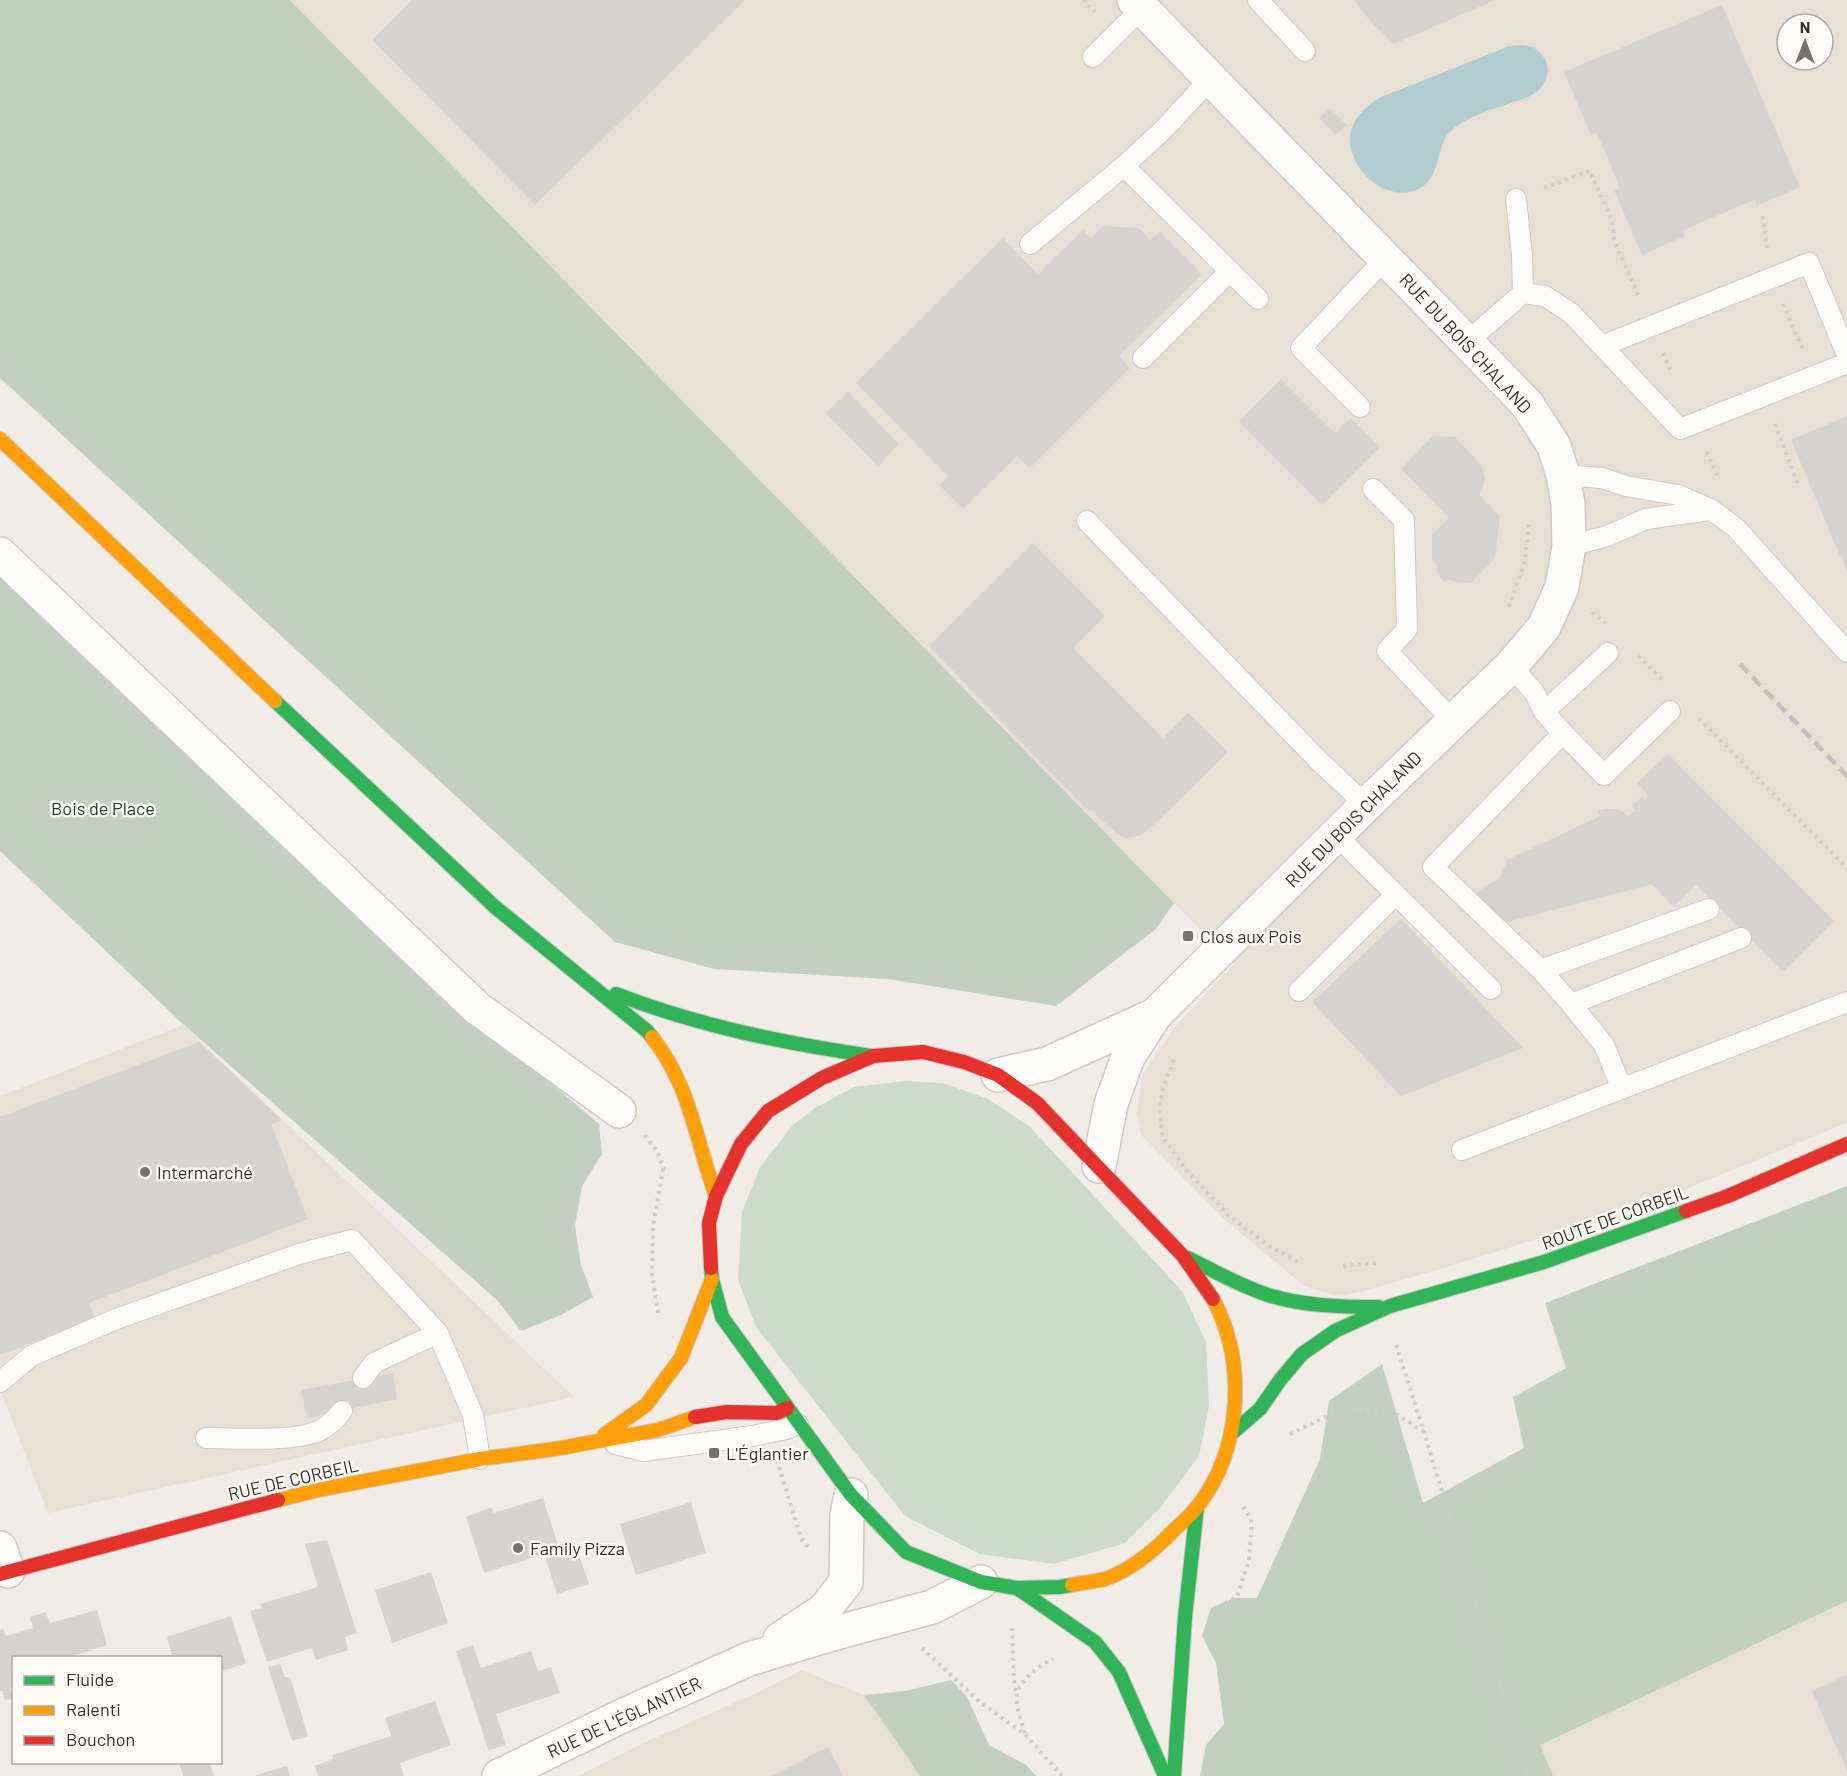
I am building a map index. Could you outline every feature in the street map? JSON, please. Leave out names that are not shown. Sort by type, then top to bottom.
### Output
[{"type":"main road","points":[[0,440],[335,759],[495,907],[647,1031],[665,1054],[679,1079],[691,1109],[706,1168],[716,1196]]},
{"type":"main road","points":[[586,982],[654,1010],[722,1029],[791,1044],[873,1056],[923,1053],[964,1062],[998,1075],[1037,1103],[1099,1166],[1183,1256],[1207,1289],[1221,1315],[1232,1352],[1235,1385],[1231,1434],[1219,1469],[1197,1508],[1159,1546],[1138,1563],[1107,1578],[1059,1587],[1017,1588],[981,1582],[906,1552],[851,1495],[722,1317],[712,1279],[709,1223],[716,1196],[741,1144],[768,1111],[822,1078],[873,1056]]},
{"type":"main road","name":"ROUTE DE CORBEIL","points":[[1231,1434],[1260,1409],[1302,1354],[1335,1331],[1390,1306],[1544,1262],[1728,1196],[1847,1144]]},
{"type":"main road","name":"ROUTE DE CORBEIL","points":[[1183,1256],[1242,1285],[1269,1295],[1316,1304],[1352,1307],[1390,1306]]},
{"type":"main road","name":"RUE DE CORBEIL","points":[[598,1440],[646,1405],[681,1358],[712,1279]]},
{"type":"main road","name":"RUE DE CORBEIL","points":[[3,1564],[318,1490],[480,1459],[555,1449],[658,1430],[691,1417],[727,1413],[777,1413],[793,1416]]},
{"type":"main road","points":[[1174,1776],[1185,1617],[1197,1508]]},
{"type":"main road","points":[[1017,1588],[1095,1642],[1119,1672],[1165,1776]]},
{"type":"street","name":"RUE DU BOIS CHALAND","points":[[1099,1166],[1111,1104],[1128,1057],[1155,1015],[1366,805],[1511,666],[1544,627],[1562,587],[1569,546],[1568,504],[1563,475],[1554,446],[1527,404],[1138,4]]},
{"type":"street","points":[[0,554],[477,1008],[619,1110]]},
{"type":"street","name":"RUE DU BOIS CHALAND","points":[[998,1075],[1047,1064],[1155,1015]]},
{"type":"street","name":"RUE DE L'ÉGLANTIER","points":[[749,1659],[824,1610],[846,1582],[847,1515],[851,1495]]},
{"type":"street","name":"RUE DE L'ÉGLANTIER","points":[[499,1776],[622,1716],[749,1659],[932,1607],[981,1582]]},
{"type":"lane","points":[[1258,0],[1305,51]]},
{"type":"lane","points":[[1093,57],[1116,34],[1138,4]]},
{"type":"lane","points":[[1030,244],[1124,166],[1164,129],[1211,78]]},
{"type":"lane","points":[[1124,166],[1258,299]]},
{"type":"lane","points":[[1516,199],[1522,255],[1523,293]]},
{"type":"lane","points":[[1360,407],[1301,348],[1386,258]]},
{"type":"lane","points":[[1602,346],[1809,263],[1847,355]]},
{"type":"lane","points":[[1143,357],[1230,271]]},
{"type":"lane","points":[[1467,342],[1523,293],[1545,296],[1571,313],[1680,429],[1847,363]]},
{"type":"lane","points":[[1563,475],[1602,478],[1626,486],[1678,495],[1712,510],[1736,528],[1847,652]]},
{"type":"lane","points":[[1373,489],[1404,520],[1407,629],[1387,651],[1453,721]]},
{"type":"lane","points":[[1569,546],[1606,536],[1646,519],[1712,510]]},
{"type":"lane","points":[[1087,521],[1319,761],[1366,805]]},
{"type":"lane","points":[[1544,712],[1608,653]]},
{"type":"lane","points":[[1511,666],[1534,692],[1544,712],[1604,775],[1670,711]]},
{"type":"lane","points":[[1563,733],[1432,867],[1541,970],[1571,1004],[1604,1045],[1622,1089]]},
{"type":"lane","points":[[1336,835],[1491,989]]},
{"type":"lane","points":[[1299,991],[1395,895]]},
{"type":"lane","points":[[1541,970],[1709,909]]},
{"type":"lane","points":[[1571,1004],[1741,938]]},
{"type":"lane","points":[[1462,1150],[1847,1002]]},
{"type":"lane","points":[[0,1382],[31,1356],[116,1319],[266,1266],[352,1240],[438,1333],[473,1415],[480,1459]]},
{"type":"lane","points":[[363,1378],[374,1363],[438,1333]]},
{"type":"lane","points":[[206,1438],[277,1438],[314,1433],[336,1420],[342,1410]]},
{"type":"lane","points":[[598,1440],[644,1451],[788,1429],[793,1416]]},
{"type":"path","points":[[1083,0],[1116,34]]},
{"type":"path","points":[[1763,216],[1772,278],[1816,375]]},
{"type":"path","points":[[1774,422],[1798,485]]},
{"type":"path","points":[[1503,614],[1509,606],[1525,561],[1529,523]]},
{"type":"path","points":[[1562,587],[1606,623]]},
{"type":"path","points":[[1631,649],[1664,682]]},
{"type":"path","points":[[1697,716],[1847,868]]},
{"type":"path","points":[[1178,1052],[1168,1070],[1163,1086],[1162,1136],[1187,1171],[1228,1215],[1269,1246],[1306,1266]]},
{"type":"path","points":[[658,1316],[652,1275],[653,1226],[663,1168]]},
{"type":"path","points":[[1339,1267],[1377,1263]]},
{"type":"path","points":[[1396,1345],[1527,1776]]},
{"type":"path","points":[[1287,1435],[1342,1409],[1390,1410],[1424,1432]]},
{"type":"path","points":[[1220,1606],[1237,1597],[1249,1560],[1251,1519],[1237,1498],[1233,1507]]},
{"type":"path","points":[[1059,1616],[1012,1622],[1014,1680],[1025,1734],[1062,1776]]},
{"type":"path","points":[[1017,1696],[1023,1682],[1042,1664],[1063,1654]]},
{"type":"shaded area","points":[[290,0],[1847,0],[1847,1123],[1652,1203],[1460,1263],[1361,1292],[1338,1296],[1304,1286],[1224,1219],[1141,1135],[1137,1113],[1143,1074],[1175,1027],[1234,964]]},
{"type":"shaded area","points":[[183,1025],[574,1397],[48,1513],[0,1389],[0,1096]]},
{"type":"shaded area","points":[[1847,1601],[1847,1776],[1553,1776],[1539,1745]]},
{"type":"shaded area","points":[[802,1670],[864,1695],[920,1776],[579,1776],[639,1745],[759,1692]]},
{"type":"green space","points":[[0,0],[290,0],[1174,903],[1156,929],[1056,1006],[888,979],[714,969],[615,942],[0,378]]},
{"type":"green space","name":"Bois de Place","points":[[0,568],[441,990],[599,1124],[602,1154],[582,1186],[575,1226],[581,1265],[593,1297],[559,1316],[521,1331],[497,1300],[184,1025],[0,851]]},
{"type":"green space","points":[[905,1081],[943,1083],[988,1099],[1030,1127],[1182,1291],[1206,1342],[1209,1406],[1199,1456],[1160,1508],[1125,1543],[1054,1564],[980,1554],[905,1516],[756,1327],[738,1280],[742,1212],[760,1167],[792,1126],[815,1108],[854,1087]]},
{"type":"green space","points":[[1847,1186],[1847,1601],[1540,1745],[1553,1776],[1200,1776],[1206,1745],[1224,1724],[1216,1663],[1202,1636],[1211,1608],[1234,1598],[1257,1598],[1320,1459],[1329,1401],[1382,1364],[1423,1503],[1524,1448],[1513,1397],[1566,1368],[1545,1303]]},
{"type":"green space","points":[[951,1680],[967,1697],[989,1745],[1026,1765],[1036,1776],[920,1776],[864,1695],[905,1691]]},
{"type":"water","points":[[1523,45],[1536,49],[1545,60],[1548,70],[1542,86],[1530,96],[1480,114],[1454,128],[1444,141],[1433,175],[1428,182],[1410,192],[1398,192],[1385,189],[1364,174],[1356,163],[1351,150],[1350,138],[1356,120],[1371,103],[1388,94],[1509,46]]},
{"type":"building","points":[[412,0],[745,0],[535,205],[372,40]]},
{"type":"building","points":[[1354,0],[1495,0],[1394,44],[1371,22]]},
{"type":"building","points":[[1722,5],[1800,187],[1757,206],[1754,200],[1683,230],[1685,236],[1642,255],[1614,190],[1620,188],[1597,133],[1591,135],[1564,72]]},
{"type":"building","points":[[1330,108],[1347,125],[1336,135],[1319,118]]},
{"type":"building","points":[[1104,226],[1139,228],[1150,240],[1160,232],[1202,274],[1119,356],[1130,368],[1030,468],[1017,456],[963,509],[939,485],[948,476],[856,383],[1003,238],[1038,274],[1083,230],[1091,238]]},
{"type":"building","points":[[1281,379],[1335,433],[1351,418],[1380,447],[1322,505],[1239,421]]},
{"type":"building","points":[[848,392],[899,444],[878,466],[826,413]]},
{"type":"building","points":[[1847,416],[1847,572],[1791,440]]},
{"type":"building","points":[[1433,436],[1455,437],[1481,465],[1485,477],[1479,495],[1500,516],[1495,558],[1471,583],[1444,581],[1440,577],[1437,572],[1438,566],[1432,560],[1432,534],[1449,518],[1401,469]]},
{"type":"building","points":[[1033,543],[1105,616],[1073,648],[1163,738],[1188,713],[1228,752],[1140,836],[1126,838],[1117,834],[1091,810],[1087,810],[929,646]]},
{"type":"building","points":[[1668,754],[1834,921],[1783,972],[1696,885],[1674,907],[1652,884],[1496,925],[1476,892],[1500,878],[1507,860],[1600,816],[1597,811],[1614,809],[1623,811],[1628,816],[1635,811],[1632,806],[1642,797],[1645,801],[1649,797],[1637,783]]},
{"type":"building","points":[[1401,919],[1523,1048],[1401,1096],[1312,1002]]},
{"type":"building","name":"Intermarché","points":[[199,1042],[282,1120],[271,1124],[308,1219],[89,1303],[95,1319],[0,1355],[0,1117]]},
{"type":"building","points":[[393,1373],[397,1399],[307,1418],[301,1390]]},
{"type":"building","name":"Family Pizza","points":[[543,1498],[560,1551],[576,1546],[589,1584],[557,1594],[544,1554],[484,1573],[466,1517],[492,1507],[493,1513]]},
{"type":"building","points":[[691,1502],[706,1553],[636,1575],[620,1524]]},
{"type":"building","points":[[327,1540],[357,1633],[345,1637],[348,1650],[316,1660],[312,1648],[267,1662],[250,1611],[262,1608],[260,1604],[318,1587],[305,1544]]},
{"type":"building","points":[[431,1572],[448,1623],[392,1643],[375,1590]]},
{"type":"building","points":[[97,1610],[107,1645],[73,1656],[12,1656],[12,1688],[10,1688],[12,1699],[5,1700],[0,1691],[0,1630],[3,1629],[6,1636],[33,1628],[30,1617],[45,1612],[50,1623]]},
{"type":"building","points":[[231,1616],[246,1663],[222,1671],[222,1656],[172,1656],[167,1637]]},
{"type":"building","points":[[473,1645],[481,1668],[531,1651],[538,1671],[551,1667],[560,1693],[496,1714],[506,1745],[487,1751],[456,1651]]},
{"type":"building","points":[[280,1664],[285,1677],[290,1677],[308,1736],[292,1741],[268,1667]]},
{"type":"building","points":[[1847,1675],[1847,1771],[1812,1691]]},
{"type":"building","points":[[435,1701],[451,1745],[400,1763],[404,1776],[318,1776],[315,1766],[333,1759],[333,1755],[391,1736],[385,1718]]},
{"type":"building","points":[[828,1747],[843,1776],[772,1776]]},
{"type":"building","points":[[180,1764],[210,1764],[214,1776],[183,1776]]},
{"type":"building","points":[[287,1766],[290,1776],[256,1776],[256,1775]]},
{"type":"railway","points":[[1740,664],[1847,776]]},
{"type":"traffic: fast","points":[[275,701],[495,907],[652,1037]]},
{"type":"traffic: fast","points":[[616,994],[678,1015],[742,1032],[871,1056]]},
{"type":"traffic: fast","points":[[1231,1434],[1260,1409],[1302,1354],[1335,1331],[1390,1306],[1544,1262],[1686,1211]]},
{"type":"traffic: fast","points":[[1188,1258],[1247,1287],[1282,1299],[1323,1305],[1379,1307]]},
{"type":"traffic: fast","points":[[711,1268],[722,1317],[851,1495],[906,1552],[981,1582],[1017,1588],[1072,1585]]},
{"type":"traffic: fast","points":[[1174,1776],[1185,1617],[1197,1507]]},
{"type":"traffic: fast","points":[[1017,1588],[1095,1642],[1119,1672],[1165,1776]]},
{"type":"traffic: slow","points":[[0,439],[275,701]]},
{"type":"traffic: slow","points":[[652,1037],[676,1075],[684,1094],[716,1196]]},
{"type":"traffic: slow","points":[[604,1435],[646,1405],[681,1358],[712,1279]]},
{"type":"traffic: slow","points":[[1072,1585],[1108,1578],[1144,1558],[1192,1513],[1212,1484],[1231,1433],[1235,1406],[1235,1378],[1231,1350],[1224,1324],[1213,1299]]},
{"type":"traffic: slow","points":[[278,1500],[318,1490],[480,1459],[555,1449],[658,1430],[695,1417]]},
{"type":"traffic: jam","points":[[923,1052],[964,1062],[998,1075],[1037,1103],[1183,1256],[1213,1299]]},
{"type":"traffic: jam","points":[[711,1268],[709,1223],[716,1196],[741,1144],[768,1111],[822,1078],[873,1056],[923,1052]]},
{"type":"traffic: jam","points":[[1686,1211],[1728,1196],[1847,1144]]},
{"type":"traffic: jam","points":[[695,1417],[727,1412],[777,1413],[787,1408]]},
{"type":"traffic: jam","points":[[0,1574],[278,1500]]},
{"type":"place","name":"Clos aux Pois","points":[[1188,936]]},
{"type":"place","name":"Intermarché","points":[[145,1172]]},
{"type":"place","name":"L'Églantier","points":[[714,1453]]},
{"type":"place","name":"Family Pizza","points":[[518,1548]]}]
